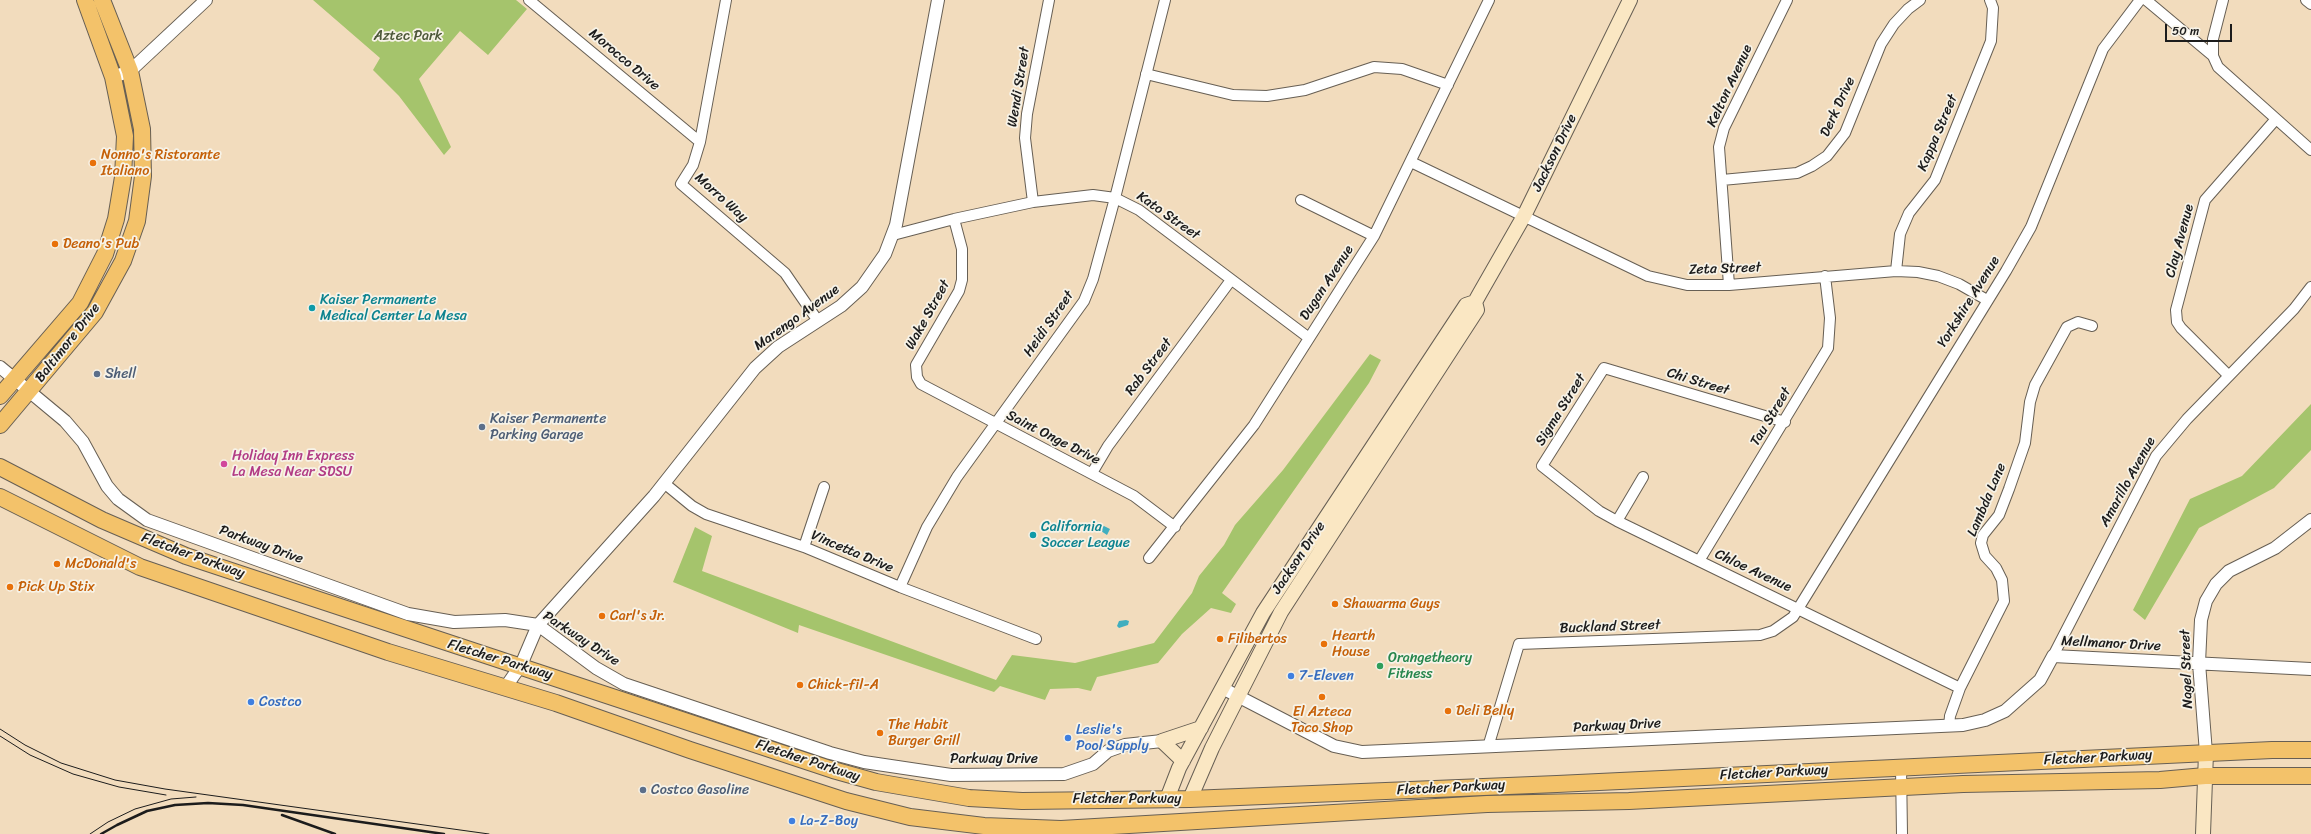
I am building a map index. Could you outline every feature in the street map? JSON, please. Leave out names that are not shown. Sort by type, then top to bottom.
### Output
[{"type":"main road","name":"Baltimore Drive","points":[[0,396],[80,303],[105,254],[116,219],[124,163],[125,136],[113,77],[84,0]]},
{"type":"main road","name":"Baltimore Drive","points":[[0,425],[30,392],[95,312],[123,261],[137,221],[142,176],[142,129],[130,72],[102,0]]},
{"type":"main road","name":"Jackson Drive","points":[[1156,828],[1183,761],[1224,689],[1263,614],[1466,305],[1475,302],[1524,216],[1630,0]]},
{"type":"main road","name":"Jackson Drive","points":[[1179,828],[1212,748],[1281,612],[1477,310],[1475,302]]},
{"type":"main road","name":"Fletcher Parkway","points":[[0,467],[102,520],[186,556],[456,646],[521,665],[722,734],[876,782],[969,798],[1022,801],[1190,799],[1557,784],[2272,750],[2311,750]]},
{"type":"main road","name":"Fletcher Parkway","points":[[0,496],[140,567],[388,652],[512,690],[846,801],[910,817],[984,826],[1061,829],[1179,828],[1487,804],[1629,801],[1963,784],[2160,780],[2206,776],[2311,776]]},
{"type":"main road","points":[[1183,761],[1162,741],[1201,728]]},
{"type":"main road","points":[[2203,834],[2206,753]]},
{"type":"street","points":[[113,77],[130,72],[206,0]]},
{"type":"street","name":"Morocco Drive","points":[[529,0],[700,142]]},
{"type":"street","name":"Morro Way","points":[[726,0],[700,142],[693,165],[682,184],[785,273],[818,321]]},
{"type":"street","name":"Marengo Avenue","points":[[512,690],[538,625],[600,558],[664,482],[755,368],[778,347],[841,306],[862,288],[885,254],[896,225],[938,0]]},
{"type":"street","name":"Wendi Street","points":[[1033,202],[1025,138],[1027,114],[1049,0]]},
{"type":"street","name":"Heidi Street","points":[[900,587],[927,527],[994,423],[1084,301],[1093,279],[1115,198],[1165,0]]},
{"type":"street","name":"Dugan Avenue","points":[[1149,558],[1254,425],[1374,236],[1489,0]]},
{"type":"street","name":"Kelton Avenue","points":[[1729,285],[1720,147],[1724,128],[1787,0]]},
{"type":"street","name":"Derk Drive","points":[[1722,180],[1796,173],[1812,166],[1827,156],[1845,133],[1882,44],[1894,24],[1908,9],[1920,0]]},
{"type":"street","name":"Kappa Street","points":[[1896,271],[1900,234],[1908,213],[1935,180],[1991,41],[1993,8],[1990,0]]},
{"type":"street","name":"Yorkshire Avenue","points":[[1799,608],[2031,227],[2103,49],[2140,0]]},
{"type":"street","points":[[2146,0],[2214,56]]},
{"type":"street","points":[[2223,0],[2213,39],[2214,56],[2218,67],[2311,150]]},
{"type":"street","points":[[2306,0],[2311,4]]},
{"type":"street","points":[[1146,74],[1233,95],[1260,96],[1305,90],[1374,67],[1402,69],[1448,85]]},
{"type":"street","name":"Clay Avenue","points":[[2229,376],[2181,328],[2177,322],[2176,310],[2205,200],[2276,119]]},
{"type":"street","name":"Zeta Street","points":[[1411,162],[1648,276],[1687,285],[1729,285],[1896,271],[1918,272],[1938,276],[1959,284],[1986,300]]},
{"type":"street","name":"Kato Street","points":[[892,235],[954,219],[1033,202],[1093,195],[1115,198],[1139,210],[1309,338]]},
{"type":"street","points":[[1301,200],[1374,236]]},
{"type":"street","name":"Wake Street","points":[[917,377],[916,365],[959,291],[962,280],[962,249],[954,219]]},
{"type":"street","name":"Tau Street","points":[[1699,561],[1785,422],[1828,348],[1830,318],[1825,276]]},
{"type":"street","name":"Rab Street","points":[[1092,473],[1108,446],[1231,280]]},
{"type":"street","name":"Amarillo Avenue","points":[[2021,699],[2040,680],[2156,456],[2187,419],[2294,309],[2311,286]]},
{"type":"street","name":"Lambda Lane","points":[[1949,726],[1950,716],[1960,688],[2004,601],[2002,580],[1996,568],[1985,556],[1982,543],[1986,532],[1999,515],[2025,443],[2030,402],[2035,385],[2067,327],[2078,322],[2092,326]]},
{"type":"street","name":"Parkway Drive","points":[[0,367],[65,421],[83,442],[106,486],[118,499],[148,520],[408,614],[454,622],[505,620],[538,625],[596,668],[624,684],[830,753],[864,762],[951,775],[1064,774],[1093,764],[1108,751],[1125,745],[1162,741]]},
{"type":"street","name":"Chi Street","points":[[1604,368],[1785,422]]},
{"type":"street","name":"Sigma Street","points":[[1542,466],[1604,368]]},
{"type":"street","name":"Saint Onge Drive","points":[[917,377],[921,384],[1134,496],[1175,527]]},
{"type":"street","name":"Chloe Avenue","points":[[1542,466],[1599,511],[1617,521],[1799,608],[1960,688]]},
{"type":"street","points":[[1617,521],[1642,477]]},
{"type":"street","name":"Vincetta Drive","points":[[664,482],[692,506],[706,514],[804,547],[900,587],[1036,639]]},
{"type":"street","points":[[804,547],[824,487]]},
{"type":"street","name":"Nagel Street","points":[[2206,753],[2199,663],[2203,610],[2216,584],[2237,566],[2275,548],[2311,520]]},
{"type":"street","name":"Buckland Street","points":[[1488,747],[1519,644],[1760,635],[1773,631],[1793,617],[1799,608]]},
{"type":"street","name":"Mellmanor Drive","points":[[2053,656],[2311,669]]},
{"type":"street","name":"Parkway Drive","points":[[1224,689],[1334,746],[1350,751],[1488,747],[1949,726],[1985,720],[2005,711],[2021,699]]},
{"type":"street","points":[[1901,767],[1902,834]]},
{"type":"green space","name":"Aztec Park","points":[[313,0],[516,0],[527,9],[488,55],[460,31],[419,79],[451,147],[444,155],[399,96],[373,70],[380,58]]},
{"type":"green space","points":[[1370,354],[1381,360],[1369,383],[1222,593],[1236,604],[1231,613],[1211,608],[1182,634],[1158,663],[1097,677],[1091,691],[1078,688],[1050,689],[1045,700],[1000,686],[994,692],[799,625],[798,633],[673,582],[695,527],[712,536],[702,571],[996,680],[1012,655],[1075,663],[1154,643],[1192,593],[1199,576],[1224,545],[1235,525],[1283,470]]},
{"type":"green space","points":[[2311,404],[2311,450],[2274,488],[2199,528],[2145,620],[2133,610],[2190,499],[2242,476]]},
{"type":"water","points":[[1100,524],[1110,529],[1107,535],[1098,529]]},
{"type":"water","points":[[1119,621],[1129,621],[1128,625],[1119,628],[1117,626]]},
{"type":"tram line","points":[[0,729],[25,745],[61,763],[115,780],[165,789],[489,834]]},
{"type":"tram line","points":[[0,736],[30,755],[73,774],[119,787],[166,795]]},
{"type":"tram line","points":[[90,834],[108,822],[135,809],[171,799],[196,797]]},
{"type":"railway","points":[[101,834],[147,811],[175,805],[208,803],[243,805],[444,834]]},
{"type":"railway","points":[[282,815],[335,834]]},
{"type":"place","name":"Nonno's Ristorante Italiano","points":[[93,163]]},
{"type":"place","name":"Deano's Pub","points":[[55,244]]},
{"type":"place","name":"Kaiser Permanente Medical Center La Mesa","points":[[312,308]]},
{"type":"place","name":"Shell","points":[[97,374]]},
{"type":"place","name":"Kaiser Permanente Parking Garage","points":[[482,427]]},
{"type":"place","name":"Holiday Inn Express La Mesa Near SDSU","points":[[224,464]]},
{"type":"place","name":"California Soccer League","points":[[1033,535]]},
{"type":"place","name":"McDonald's","points":[[57,564]]},
{"type":"place","name":"Pick Up Stix","points":[[10,587]]},
{"type":"place","name":"Shawarma Guys","points":[[1335,604]]},
{"type":"place","name":"Carl's Jr.","points":[[602,616]]},
{"type":"place","name":"Filibertos","points":[[1220,639]]},
{"type":"place","name":"Hearth House","points":[[1324,644]]},
{"type":"place","name":"Orangetheory Fitness","points":[[1380,666]]},
{"type":"place","name":"7-Eleven","points":[[1291,676]]},
{"type":"place","name":"Chick-fil-A","points":[[800,685]]},
{"type":"place","name":"El Azteca Taco Shop","points":[[1322,697]]},
{"type":"place","name":"Costco","points":[[251,702]]},
{"type":"place","name":"Deli Belly","points":[[1448,711]]},
{"type":"place","name":"The Habit Burger Grill","points":[[880,733]]},
{"type":"place","name":"Leslie's Pool Supply","points":[[1068,738]]},
{"type":"place","name":"Costco Gasoline","points":[[643,790]]},
{"type":"place","name":"La-Z-Boy","points":[[792,821]]}]
